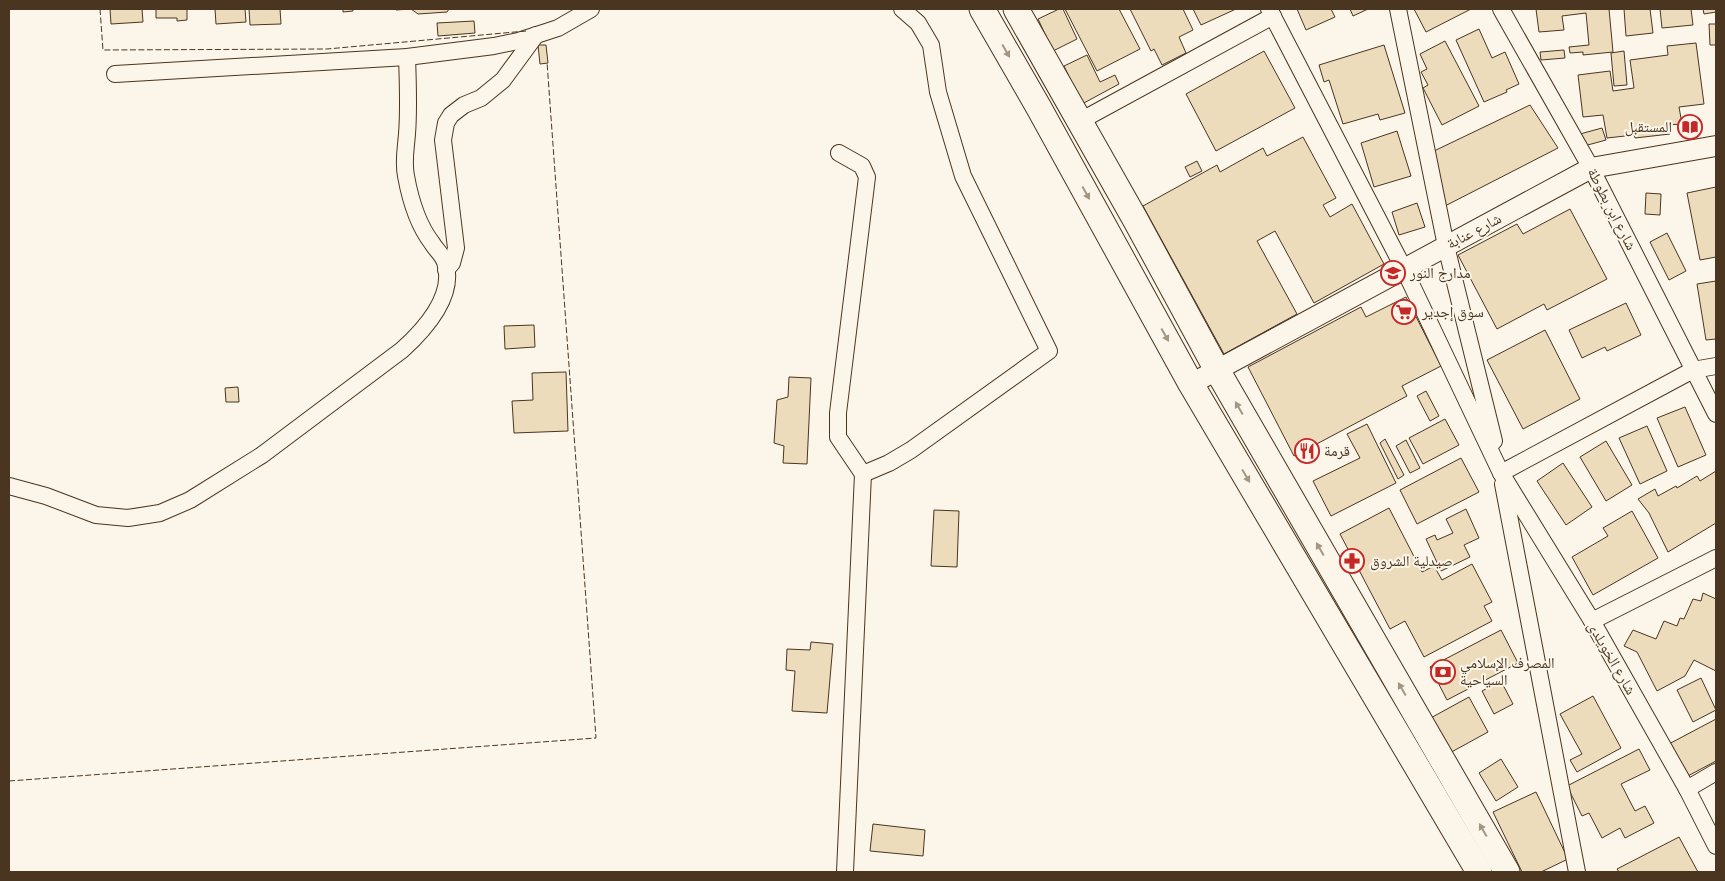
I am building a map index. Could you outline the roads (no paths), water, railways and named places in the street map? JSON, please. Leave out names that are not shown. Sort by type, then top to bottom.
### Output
[{"type":"main road","points":[[982,9],[1191,384],[1479,872]]},
{"type":"main road","points":[[1016,9],[1217,370],[1507,872]]},
{"type":"street","points":[[115,74],[407,58],[518,41],[566,25],[591,9]]},
{"type":"street","points":[[863,474],[889,463],[911,450],[1050,351],[964,176],[938,92],[931,45],[918,23],[902,9]]},
{"type":"street","points":[[1398,9],[1446,246],[1501,473],[1577,872]]},
{"type":"street","name":"شارع ابن بطوطة","points":[[1501,9],[1592,168],[1716,414]]},
{"type":"street","points":[[1080,121],[1271,12],[1404,269],[1501,473]]},
{"type":"street","points":[[446,270],[452,263],[456,248],[443,140],[446,123],[457,109],[481,98],[503,80],[536,35]]},
{"type":"street","points":[[9,486],[46,496],[89,513],[112,517],[144,517],[175,508],[262,455],[402,350],[422,330],[438,306],[446,286],[446,270],[441,255],[432,244],[421,224],[414,207],[406,175],[404,160],[408,108],[407,58]]},
{"type":"street","name":"شارع عنابة","points":[[1191,384],[1592,168],[1716,146]]},
{"type":"street","points":[[839,153],[862,166],[867,177],[838,414],[838,436],[863,474],[845,872]]},
{"type":"street","points":[[1501,473],[1693,370],[1716,366]]},
{"type":"street","name":"شارع الخويلدى","points":[[1501,473],[1592,621],[1687,789],[1716,846]]},
{"type":"street","points":[[1592,621],[1716,558]]},
{"type":"street","points":[[1687,789],[1716,772]]},
{"type":"place","name":"المستقبل","points":[[1690,127]]},
{"type":"place","name":"مدارج النور","points":[[1393,273]]},
{"type":"place","name":"سوق إجدير","points":[[1404,312]]},
{"type":"place","name":"قرمة","points":[[1307,451]]},
{"type":"place","name":"صيدلية الشروق","points":[[1352,561]]},
{"type":"place","name":"المصرف الإسلامي السياحية","points":[[1443,672]]}]
